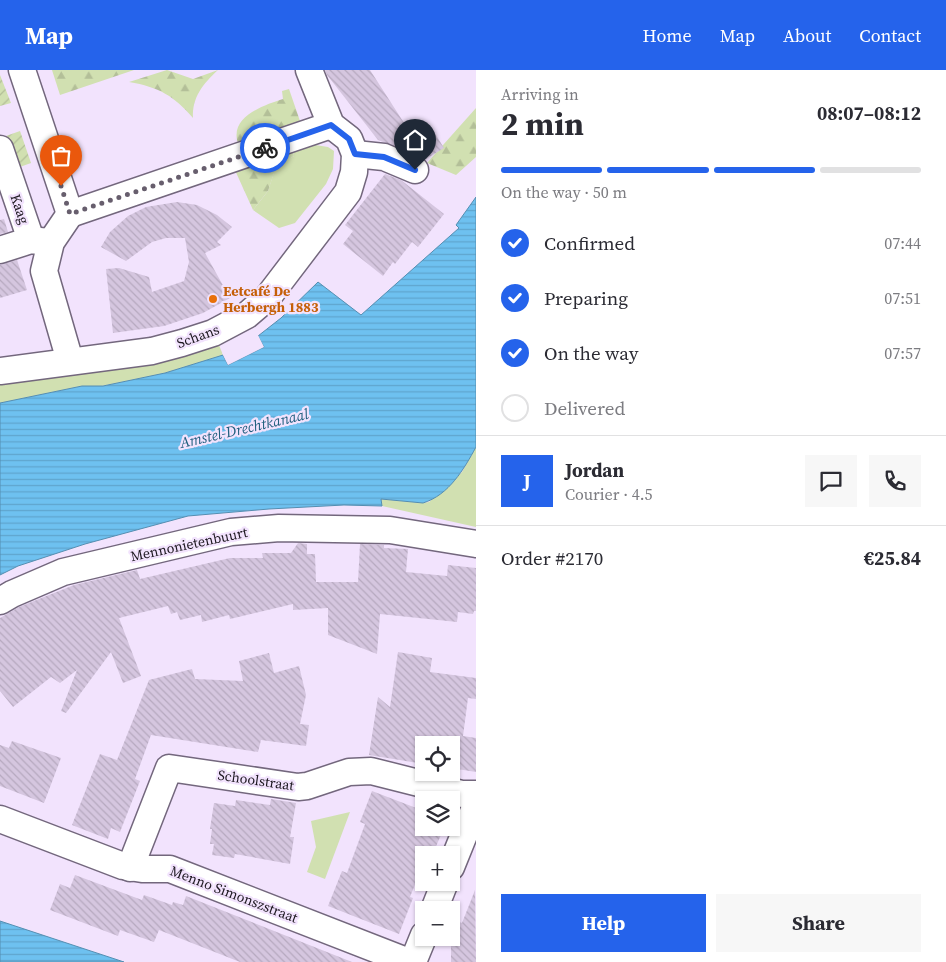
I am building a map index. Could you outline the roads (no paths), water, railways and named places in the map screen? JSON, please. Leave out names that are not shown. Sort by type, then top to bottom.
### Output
[{"type":"street","points":[[22,70],[70,214]]},
{"type":"street","points":[[309,70],[331,125],[349,139],[355,154],[384,157],[415,170]]},
{"type":"street","points":[[0,250],[41,241],[70,214],[331,125]]},
{"type":"street","name":"Kaag","points":[[0,149],[41,241]]},
{"type":"street","name":"Schans","points":[[0,371],[152,351],[213,333],[247,315],[268,297],[348,192],[354,172],[355,154]]},
{"type":"street","points":[[41,241],[44,271],[70,361]]},
{"type":"street","name":"Mennonietenbuurt","points":[[0,601],[63,572],[231,532],[279,528],[390,530],[476,544]]},
{"type":"street","name":"Schoolstraat","points":[[130,868],[169,768],[298,787],[307,786],[349,772],[370,771],[462,794],[476,794]]},
{"type":"street","points":[[459,846],[476,805]]},
{"type":"street","name":"Menno Simonszstraat","points":[[0,819],[130,868],[170,869],[409,962]]},
{"type":"street","points":[[413,962],[420,946]]},
{"type":"water","name":"Amstel-Drechtkanaal","points":[[476,197],[476,447],[461,472],[441,494],[423,503],[381,499],[382,506],[344,505],[188,516],[85,544],[18,566],[0,575],[0,403],[82,386],[103,386],[165,373],[223,355],[228,365],[264,347],[258,336],[281,318],[318,282],[361,315],[459,228],[456,225]]},
{"type":"water","points":[[0,921],[124,962],[0,962]]},
{"type":"place","name":"Eetcafé De Herbergh 1883","points":[[213,299]]}]
